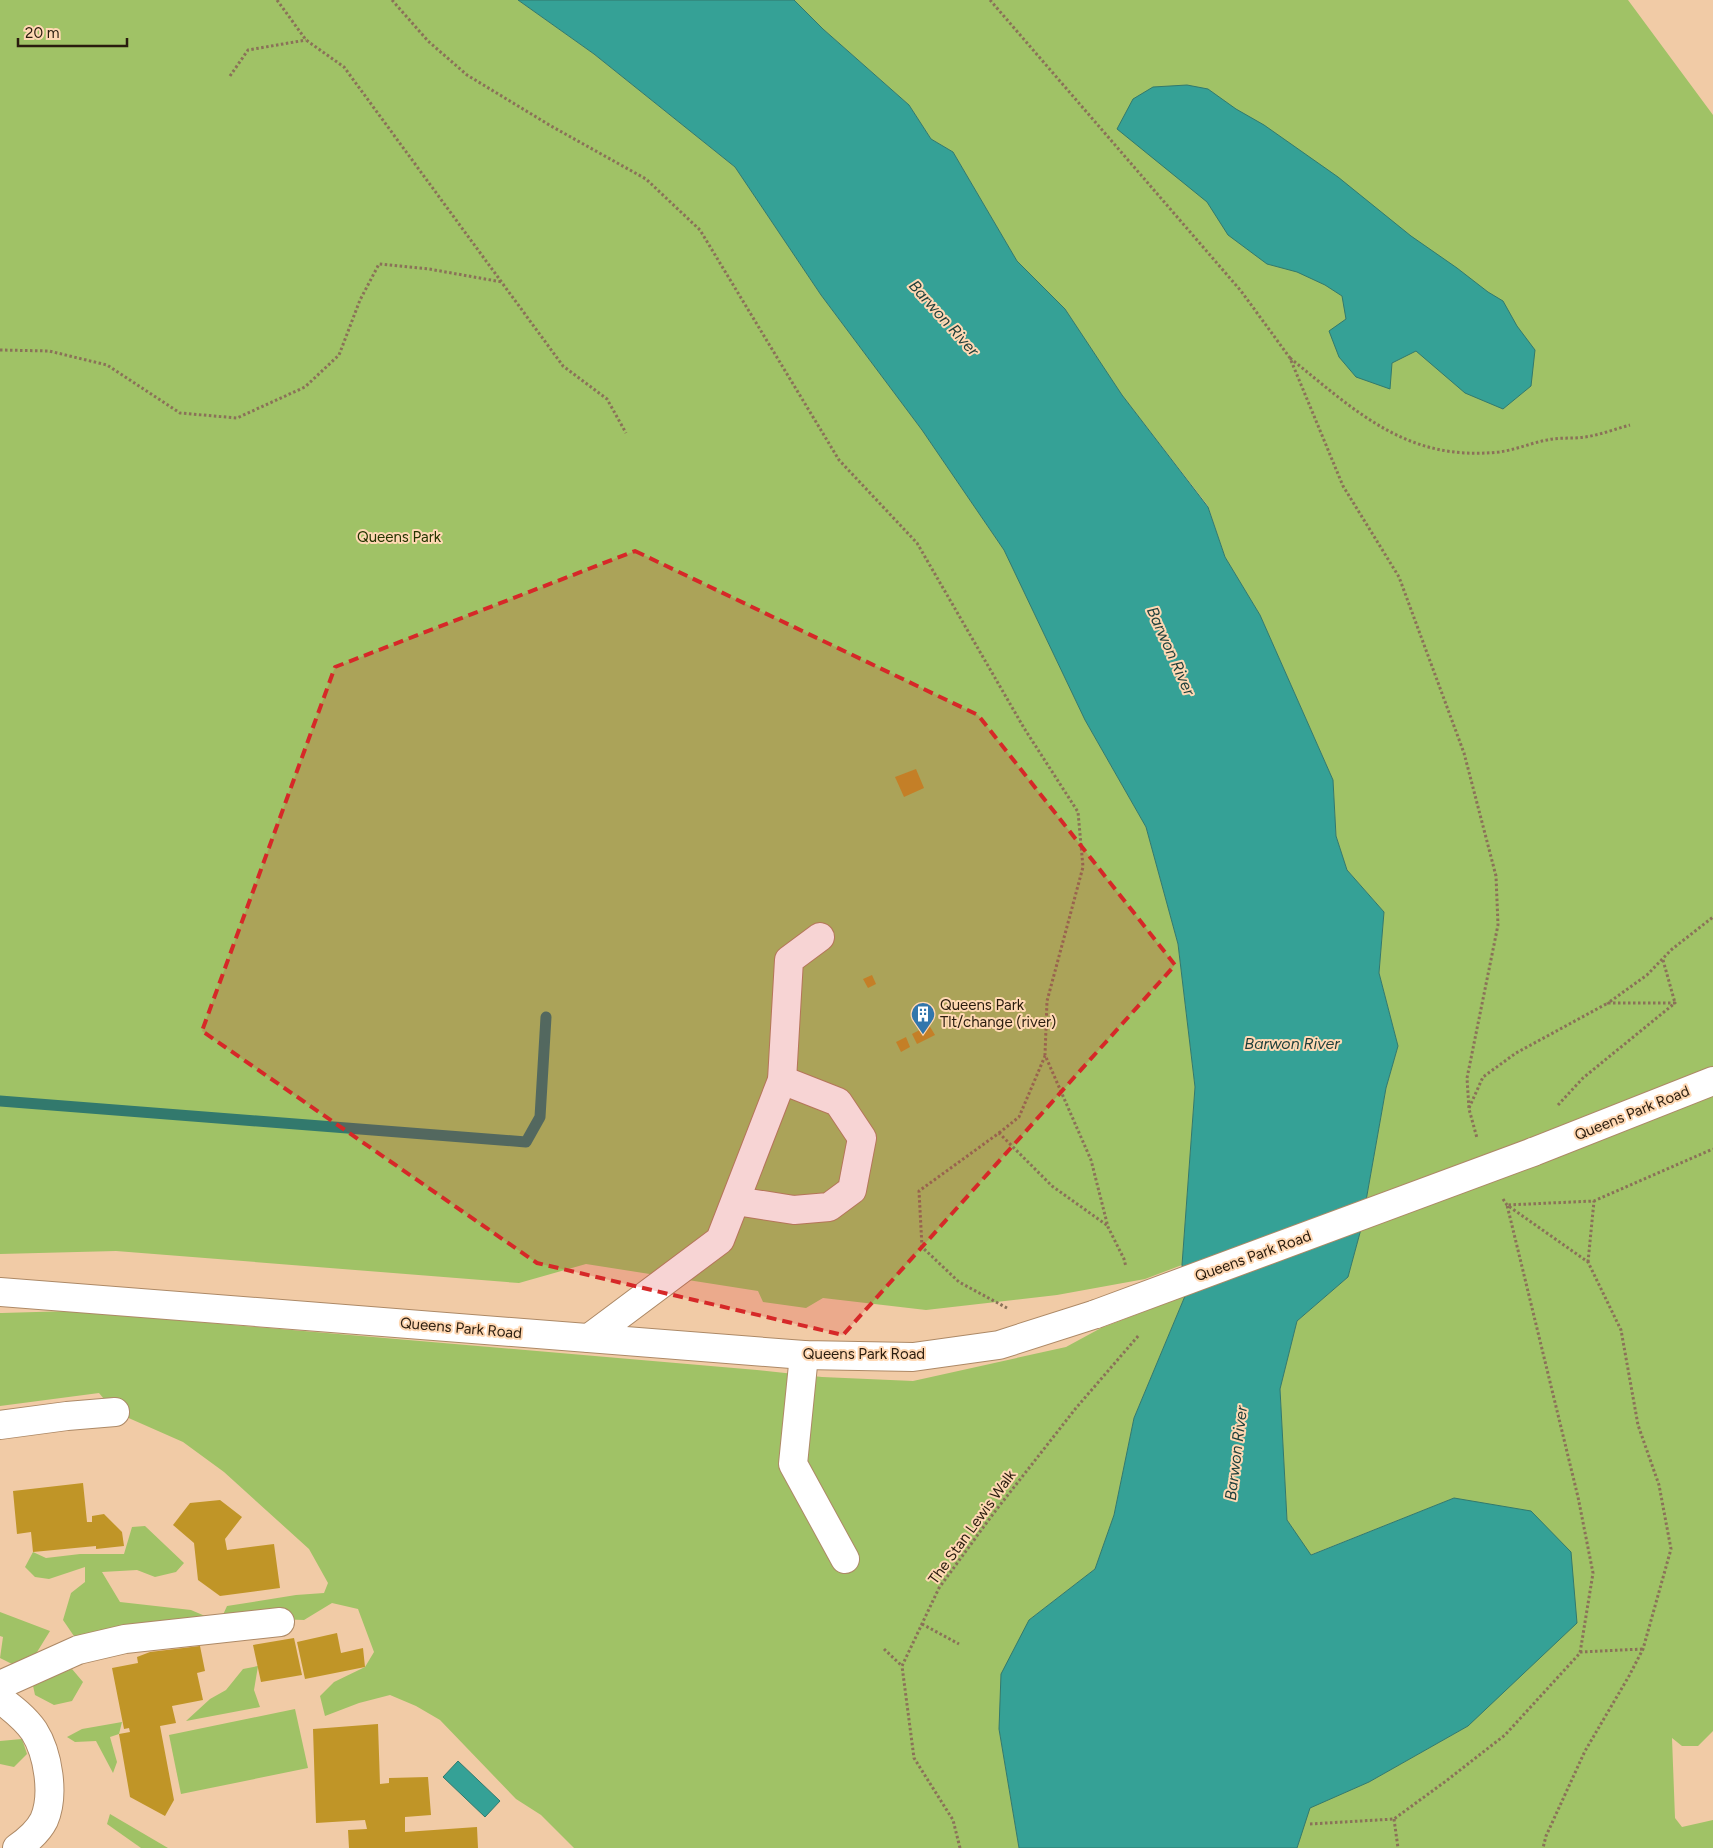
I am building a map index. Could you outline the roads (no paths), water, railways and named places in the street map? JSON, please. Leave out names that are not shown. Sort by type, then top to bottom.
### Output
[{"type":"main road","points":[[589,1338],[720,1240],[782,1080],[789,960],[820,937]]},
{"type":"main road","points":[[736,1200],[802,1210],[829,1207],[852,1190],[862,1138],[838,1102],[782,1080]]},
{"type":"main road","name":"Queens Park Road","points":[[0,1292],[804,1355],[913,1357],[999,1345],[1096,1314],[1533,1152],[1713,1081]]},
{"type":"main road","points":[[804,1355],[793,1464],[845,1559]]},
{"type":"main road","points":[[0,1425],[115,1412]]},
{"type":"main road","points":[[0,1685],[78,1650],[125,1639],[280,1622]]},
{"type":"main road","points":[[0,1700],[14,1709],[34,1730],[44,1751],[49,1775],[48,1801],[44,1820],[29,1840],[17,1848]]},
{"type":"water","name":"Barwon River","points":[[518,0],[794,0],[823,29],[909,105],[931,139],[953,152],[1017,261],[1065,309],[1122,395],[1208,507],[1225,557],[1260,615],[1333,780],[1336,836],[1347,870],[1384,912],[1379,973],[1398,1046],[1386,1088],[1361,1229],[1348,1277],[1297,1321],[1280,1389],[1287,1520],[1311,1555],[1454,1498],[1531,1511],[1571,1552],[1577,1623],[1468,1726],[1369,1782],[1310,1808],[1297,1848],[1019,1848],[999,1729],[1001,1674],[1029,1620],[1095,1569],[1114,1515],[1134,1418],[1185,1296],[1182,1265],[1195,1087],[1178,944],[1146,827],[1085,720],[1004,550],[922,430],[821,295],[735,167],[594,54]]},
{"type":"water","points":[[1187,85],[1208,89],[1236,109],[1264,125],[1338,177],[1411,236],[1503,301],[1517,326],[1535,350],[1531,386],[1503,409],[1465,393],[1416,351],[1392,363],[1390,389],[1356,377],[1339,357],[1329,331],[1346,319],[1342,296],[1325,285],[1297,272],[1267,264],[1228,235],[1207,202],[1117,129],[1133,99],[1153,87]]},
{"type":"water","points":[[458,1761],[500,1801],[485,1817],[443,1777]]},
{"type":"waterway","points":[[0,1101],[526,1142],[540,1117],[546,1017]]},
{"type":"place","name":"Queens Park Tlt/change (river)","points":[[923,1035]]},
{"type":"park label","name":"Queens Park","points":[[399,537]]}]
